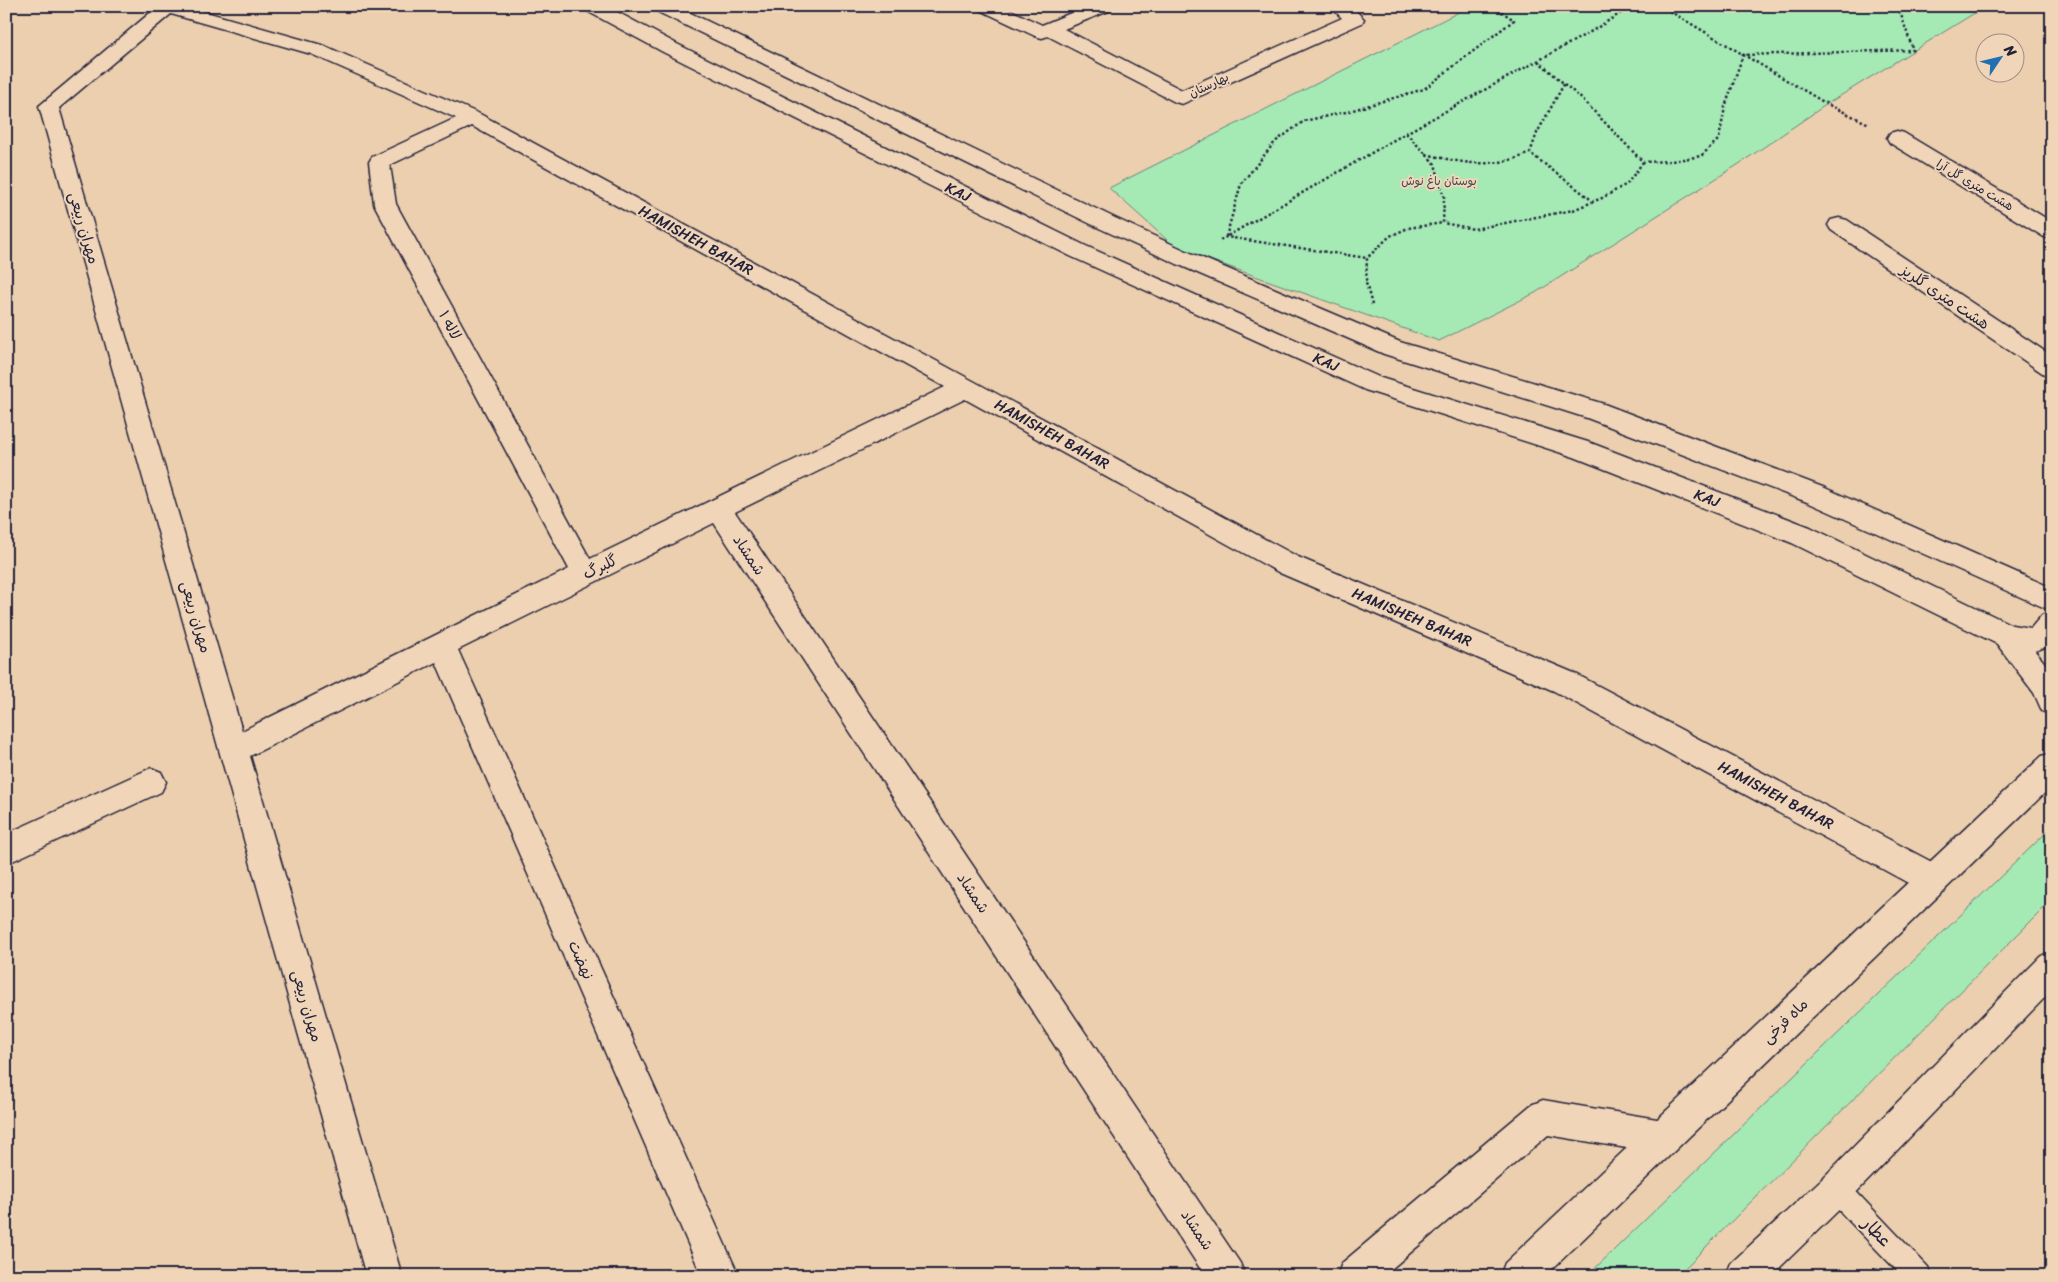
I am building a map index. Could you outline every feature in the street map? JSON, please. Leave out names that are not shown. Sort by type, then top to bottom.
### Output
[{"type":"street","name":"KAJ","points":[[592,6],[661,43],[1078,251],[1373,384],[1582,450],[1801,536],[2007,636],[2046,686],[2052,702]]},
{"type":"street","points":[[661,6],[1185,259],[1392,348],[1595,411],[1816,495],[2050,609],[2046,635],[2030,642],[2007,636]]},
{"type":"street","name":"بهارستان","points":[[987,6],[1045,30],[1182,98],[1355,19],[1339,6]]},
{"type":"street","points":[[1045,30],[1104,6]]},
{"type":"street","name":"HAMISHEH BAHAR","points":[[166,7],[318,50],[473,118],[1289,565],[1564,682],[1934,880]]},
{"type":"street","name":"مهران ربیعی","points":[[166,7],[49,106],[384,1276]]},
{"type":"street","points":[[661,43],[691,22]]},
{"type":"street","name":"لاله ۱","points":[[473,118],[379,162],[385,204],[585,574]]},
{"type":"street","name":"هشت متری گل آرا","points":[[1897,138],[2052,232]]},
{"type":"street","points":[[1078,251],[1107,223]]},
{"type":"street","name":"هشت متری گلریز","points":[[1839,225],[2052,368]]},
{"type":"street","name":"گلبرگ","points":[[234,749],[967,387]]},
{"type":"street","name":"شمشاد","points":[[719,510],[1228,1276]]},
{"type":"street","name":"نهضت","points":[[442,645],[721,1276]]},
{"type":"street","name":"ماه فرخی","points":[[1518,1276],[2052,766]]},
{"type":"street","points":[[6,849],[151,782]]},
{"type":"street","points":[[1744,1276],[1836,1188],[2052,968]]},
{"type":"street","points":[[1356,1276],[1543,1116],[1664,1137]]},
{"type":"lane","name":"عطار","points":[[1836,1188],[1919,1276]]},
{"type":"path","points":[[1226,237],[1241,184],[1275,142],[1304,121],[1346,112],[1424,89],[1514,20],[1493,6]]},
{"type":"path","points":[[1226,237],[1406,133],[1592,31],[1632,6]]},
{"type":"path","points":[[1661,6],[1827,104],[1897,138]]},
{"type":"path","points":[[1743,55],[1913,50],[1898,6]]},
{"type":"path","points":[[1538,61],[1611,128],[1643,162],[1672,161],[1701,156],[1719,139],[1725,107],[1743,55]]},
{"type":"path","points":[[1425,154],[1456,162],[1488,165],[1515,161],[1530,153],[1538,133],[1564,84]]},
{"type":"path","points":[[1406,133],[1435,164],[1444,196],[1443,223]]},
{"type":"path","points":[[1530,153],[1594,202]]},
{"type":"path","points":[[1376,313],[1366,283],[1367,258],[1390,236],[1408,228],[1443,223],[1474,229],[1573,210],[1594,202],[1627,184],[1643,162]]},
{"type":"path","points":[[1226,237],[1367,258]]},
{"type":"green space","name":"بوستان باغ نوش","points":[[1471,6],[1986,6],[1827,104],[1739,164],[1535,293],[1439,341],[1176,248],[1109,188]]},
{"type":"green space","points":[[2052,827],[2052,900],[1677,1276],[1587,1276]]}]
